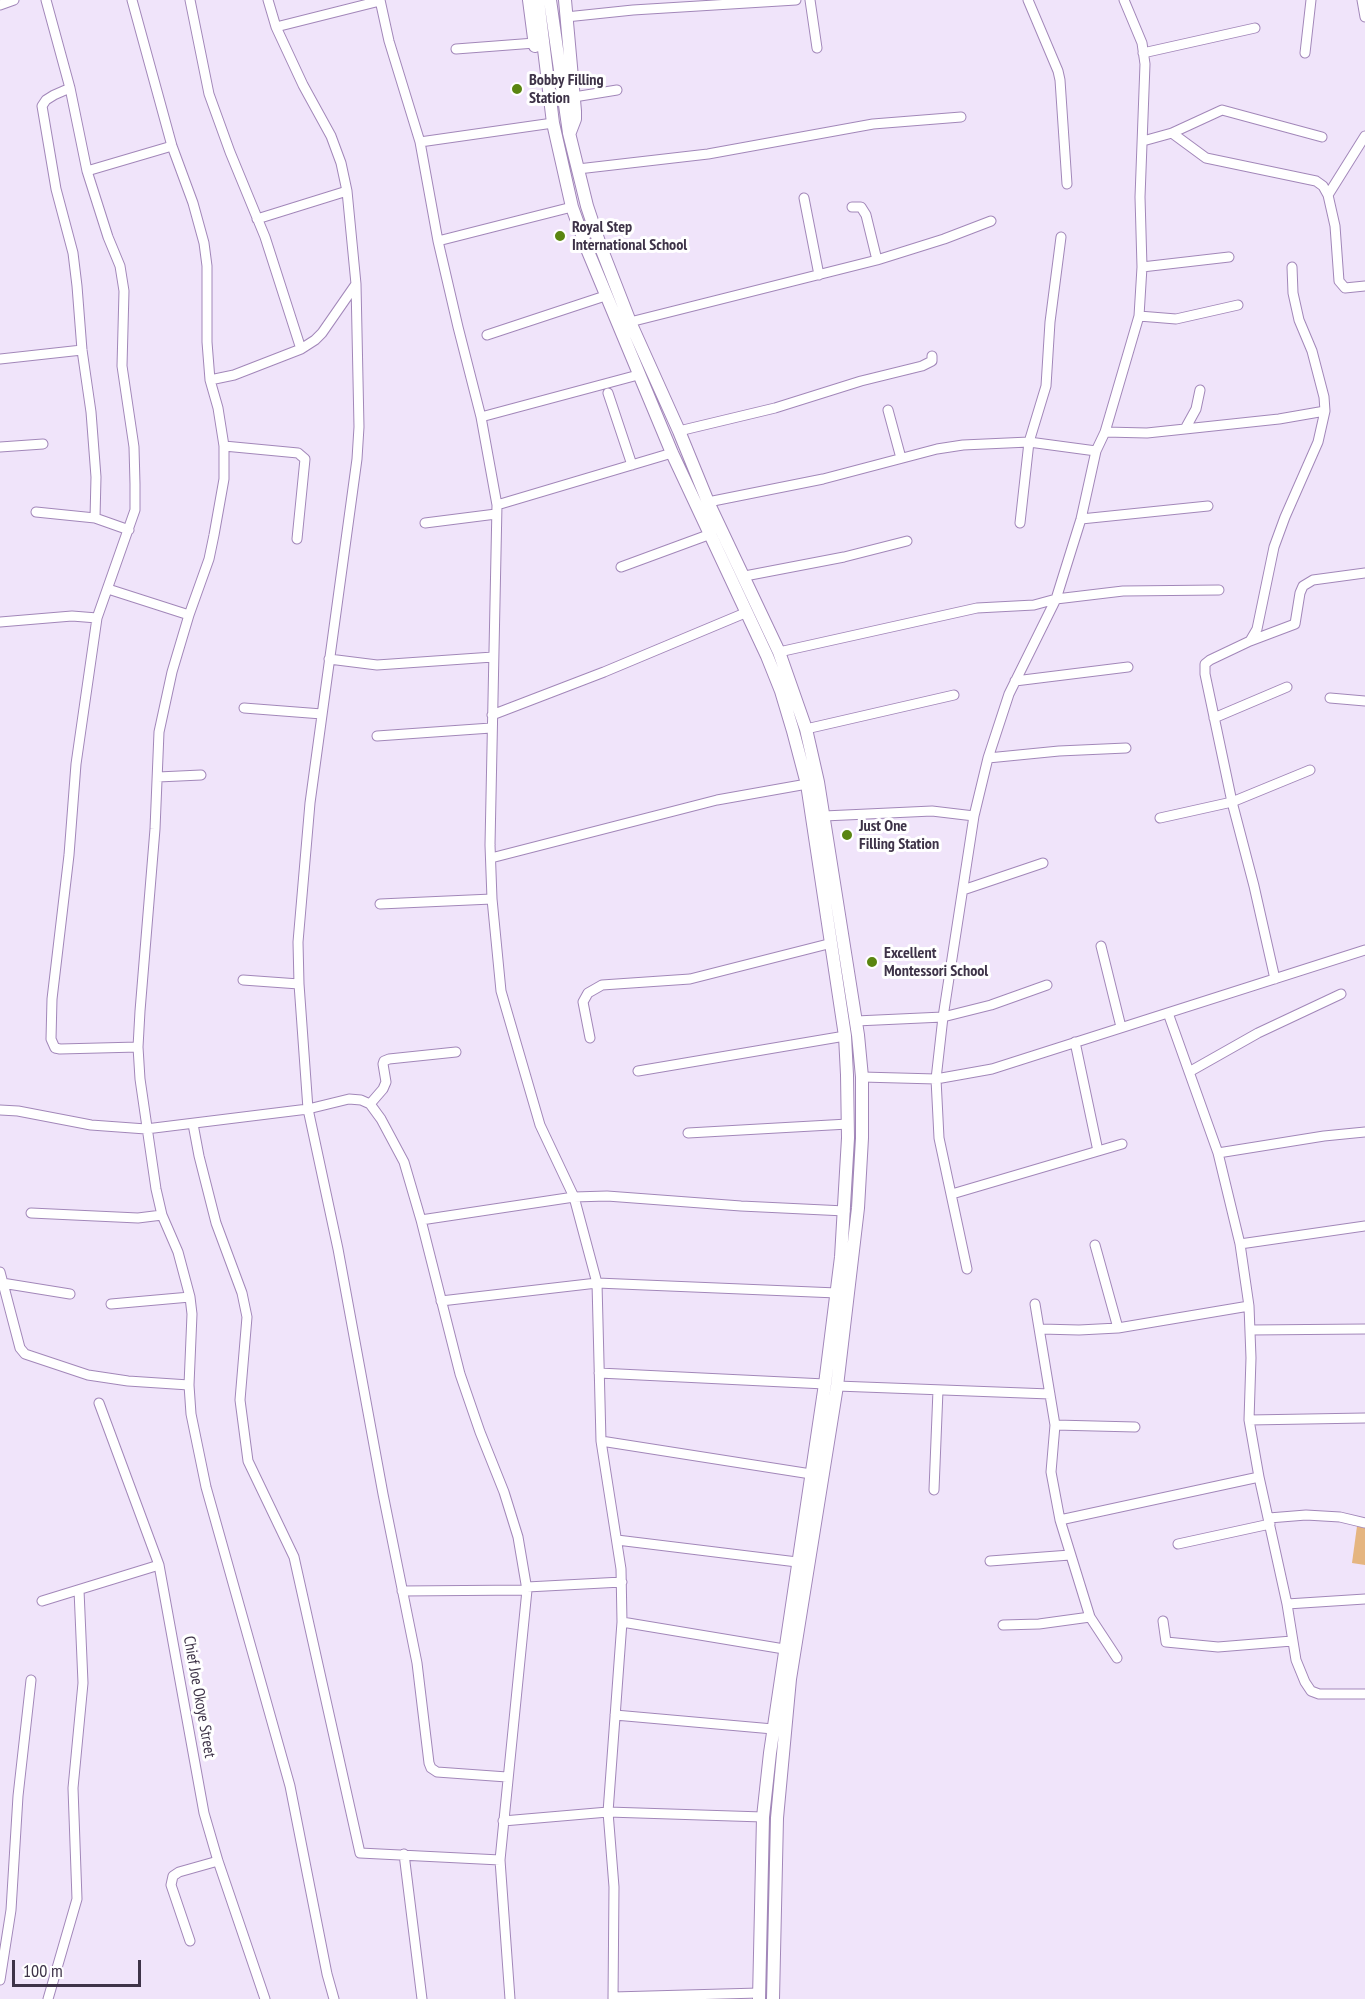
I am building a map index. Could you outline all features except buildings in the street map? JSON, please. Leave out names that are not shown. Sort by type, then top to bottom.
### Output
[{"type":"main road","points":[[530,0],[542,100],[552,118]]},
{"type":"main road","points":[[538,0],[552,118],[572,207],[605,296],[638,375],[708,535],[781,692],[807,784],[844,1036],[848,1124],[845,1211],[831,1385],[811,1474],[773,1729],[763,1817],[759,1996]]},
{"type":"main road","points":[[550,0],[569,133],[586,206],[630,322],[708,502],[779,652],[806,729],[824,816],[856,1021],[862,1077],[862,1138],[858,1208],[790,1679],[777,1818],[773,1999]]},
{"type":"main road","points":[[565,0],[575,119],[569,133]]},
{"type":"street","points":[[0,5],[14,0]]},
{"type":"street","points":[[46,0],[70,88],[87,171],[108,237],[120,266],[124,291],[122,366],[134,447],[135,484],[135,510],[97,618],[76,764],[69,855],[52,999],[51,1039],[55,1048],[60,1049],[138,1047]]},
{"type":"street","points":[[132,0],[172,146],[193,203],[204,243],[207,266],[207,342],[210,380],[218,408],[224,446],[224,479],[209,559],[172,672],[159,732],[158,777],[138,1047],[146,1129],[162,1215],[178,1251],[190,1297],[192,1314],[189,1385],[191,1414],[206,1487],[290,1786],[324,1962],[334,1999]]},
{"type":"street","points":[[190,0],[209,94],[258,219],[301,349]]},
{"type":"street","points":[[268,0],[276,27],[303,85],[332,136],[341,163],[356,284],[359,427],[357,459],[310,803],[298,942],[308,1109],[338,1249],[417,1663],[430,1768],[437,1772],[507,1777]]},
{"type":"street","points":[[276,27],[380,0],[389,41],[420,142],[438,241],[481,417],[497,509],[491,858],[492,899],[501,991],[540,1125],[574,1197],[597,1284],[601,1441],[617,1540],[621,1582],[622,1622],[608,1812],[614,1887],[613,1998],[759,1996]]},
{"type":"street","points":[[566,17],[633,10],[796,0]]},
{"type":"street","points":[[810,0],[818,48]]},
{"type":"street","points":[[1028,0],[1058,70],[1067,183]]},
{"type":"street","points":[[967,1269],[939,1138],[936,1079],[943,1017],[974,816],[988,758],[1016,681],[1056,599],[1081,519],[1096,451],[1105,432],[1139,316],[1142,267],[1140,197],[1145,64],[1142,43],[1124,0]]},
{"type":"street","points":[[1305,53],[1311,0]]},
{"type":"street","points":[[1362,0],[1365,17]]},
{"type":"street","points":[[1143,53],[1255,28]]},
{"type":"street","points":[[456,49],[535,43]]},
{"type":"street","points":[[70,88],[46,100],[42,106],[56,189],[73,253],[82,350],[92,423],[96,477],[95,518]]},
{"type":"street","points":[[574,97],[617,90]]},
{"type":"street","points":[[1143,141],[1172,133],[1222,110],[1322,137]]},
{"type":"street","points":[[578,170],[708,154],[873,124],[961,117]]},
{"type":"street","points":[[420,142],[552,118]]},
{"type":"street","points":[[1172,133],[1206,158],[1316,181],[1323,186],[1328,195],[1335,226],[1339,281],[1345,288],[1365,286]]},
{"type":"street","points":[[1328,195],[1365,136]]},
{"type":"street","points":[[87,171],[172,146]]},
{"type":"street","points":[[258,219],[346,191]]},
{"type":"street","points":[[804,198],[819,275]]},
{"type":"street","points":[[438,241],[572,207]]},
{"type":"street","points":[[852,207],[861,207],[866,215],[877,260]]},
{"type":"street","points":[[630,322],[877,260],[944,239],[991,221]]},
{"type":"street","points":[[1020,523],[1029,442],[1046,386],[1050,322],[1061,237]]},
{"type":"street","points":[[1142,267],[1228,257]]},
{"type":"street","points":[[1250,641],[1257,629],[1274,548],[1318,442],[1325,411],[1324,397],[1312,351],[1297,311],[1293,293],[1292,267]]},
{"type":"street","points":[[210,380],[234,375],[301,349],[322,333],[356,284]]},
{"type":"street","points":[[487,335],[605,296]]},
{"type":"street","points":[[1139,316],[1176,319],[1238,305]]},
{"type":"street","points":[[0,359],[82,350]]},
{"type":"street","points":[[679,431],[775,408],[861,381],[922,366],[932,361],[932,356]]},
{"type":"street","points":[[481,417],[638,375]]},
{"type":"street","points":[[1185,429],[1196,409],[1200,390]]},
{"type":"street","points":[[608,393],[632,465]]},
{"type":"street","points":[[888,410],[901,458]]},
{"type":"street","points":[[1105,432],[1147,433],[1279,419],[1325,411]]},
{"type":"street","points":[[708,502],[823,479],[937,449],[1029,442],[1096,451]]},
{"type":"street","points":[[0,447],[43,444]]},
{"type":"street","points":[[224,446],[298,453],[305,459],[297,539]]},
{"type":"street","points":[[425,523],[497,509],[672,453]]},
{"type":"street","points":[[1081,519],[1208,506]]},
{"type":"street","points":[[36,513],[95,518],[129,530]]},
{"type":"street","points":[[621,567],[708,535]]},
{"type":"street","points":[[745,576],[844,557],[907,541]]},
{"type":"street","points":[[1275,979],[1232,802],[1205,664],[1250,641],[1295,624],[1300,592],[1313,580],[1365,573]]},
{"type":"street","points":[[108,589],[189,615]]},
{"type":"street","points":[[779,652],[977,608],[1034,605],[1056,599],[1124,591],[1219,590]]},
{"type":"street","points":[[492,715],[604,672],[745,613]]},
{"type":"street","points":[[0,622],[72,616],[97,618]]},
{"type":"street","points":[[329,659],[377,665],[493,657]]},
{"type":"street","points":[[1016,681],[1128,667]]},
{"type":"street","points":[[1214,718],[1287,687]]},
{"type":"street","points":[[806,729],[954,695]]},
{"type":"street","points":[[1330,698],[1365,701]]},
{"type":"street","points":[[244,708],[322,714]]},
{"type":"street","points":[[377,736],[492,728]]},
{"type":"street","points":[[988,758],[1059,751],[1126,748]]},
{"type":"street","points":[[1160,818],[1232,802],[1310,770]]},
{"type":"street","points":[[158,777],[201,775]]},
{"type":"street","points":[[491,858],[717,800],[807,784]]},
{"type":"street","points":[[824,816],[932,812],[974,816]]},
{"type":"street","points":[[963,890],[1043,863]]},
{"type":"street","points":[[381,904],[492,899]]},
{"type":"street","points":[[590,1038],[583,1002],[588,993],[602,985],[690,979],[832,943]]},
{"type":"street","points":[[1101,946],[1121,1027]]},
{"type":"street","points":[[862,1077],[936,1079],[992,1068],[1365,950]]},
{"type":"street","points":[[243,980],[299,984]]},
{"type":"street","points":[[856,1021],[943,1017],[991,1005],[1047,986]]},
{"type":"street","points":[[1190,1072],[1258,1033],[1341,994]]},
{"type":"street","points":[[1168,1013],[1218,1153],[1240,1244],[1249,1306],[1249,1420],[1287,1604],[1296,1660],[1311,1691],[1320,1694],[1365,1694]]},
{"type":"street","points":[[638,1071],[844,1036]]},
{"type":"street","points":[[1075,1042],[1098,1151]]},
{"type":"street","points":[[370,1104],[386,1082],[384,1061],[456,1053]]},
{"type":"street","points":[[0,1110],[18,1111],[91,1125],[146,1129],[308,1109],[349,1098],[370,1104],[381,1119],[404,1162],[460,1374],[504,1492],[518,1537],[527,1588],[500,1860],[510,1999]]},
{"type":"street","points":[[193,1124],[216,1223],[242,1293],[247,1317],[240,1400],[248,1461],[294,1557],[360,1853],[500,1860]]},
{"type":"street","points":[[688,1133],[848,1124]]},
{"type":"street","points":[[1218,1153],[1324,1136],[1365,1132]]},
{"type":"street","points":[[952,1194],[1122,1144]]},
{"type":"street","points":[[421,1220],[574,1197],[606,1196],[845,1211]]},
{"type":"street","points":[[31,1213],[138,1218],[162,1215]]},
{"type":"street","points":[[1240,1244],[1365,1226]]},
{"type":"street","points":[[1095,1245],[1118,1328]]},
{"type":"street","points":[[70,1294],[1,1277],[20,1348],[25,1354],[88,1376],[128,1382],[189,1385]]},
{"type":"street","points":[[441,1300],[597,1284],[837,1293]]},
{"type":"street","points":[[111,1304],[190,1297]]},
{"type":"street","points":[[1035,1304],[1041,1329],[1055,1425],[1050,1472],[1060,1520],[1090,1617],[1117,1658]]},
{"type":"street","points":[[1041,1329],[1118,1328],[1249,1306]]},
{"type":"street","points":[[1250,1330],[1365,1329]]},
{"type":"street","points":[[599,1373],[1050,1394]]},
{"type":"street","points":[[934,1490],[938,1390]]},
{"type":"street","name":"Chief Joe Okoye Street","points":[[99,1403],[159,1565],[204,1813],[218,1862],[265,1999]]},
{"type":"street","points":[[1249,1420],[1365,1418]]},
{"type":"street","points":[[1055,1425],[1135,1427]]},
{"type":"street","points":[[601,1441],[811,1474]]},
{"type":"street","points":[[1060,1520],[1259,1477]]},
{"type":"street","points":[[1178,1544],[1269,1521],[1306,1515],[1340,1517],[1365,1523]]},
{"type":"street","points":[[617,1540],[798,1562]]},
{"type":"street","points":[[990,1561],[1070,1555]]},
{"type":"street","points":[[42,1601],[159,1565]]},
{"type":"street","points":[[402,1591],[527,1588],[621,1582]]},
{"type":"street","points":[[48,1999],[77,1899],[73,1788],[83,1683],[79,1590]]},
{"type":"street","points":[[1287,1604],[1365,1599]]},
{"type":"street","points":[[1003,1625],[1039,1624],[1090,1617]]},
{"type":"street","points":[[1163,1621],[1166,1642],[1218,1647],[1292,1641]]},
{"type":"street","points":[[622,1622],[784,1649]]},
{"type":"street","points":[[0,1980],[11,1910],[18,1796],[31,1680]]},
{"type":"street","points":[[615,1715],[773,1729]]},
{"type":"street","points":[[504,1821],[608,1812],[763,1817]]},
{"type":"street","points":[[404,1854],[422,1999]]},
{"type":"street","points":[[190,1941],[171,1885],[173,1876],[179,1872],[218,1862]]},
{"type":"shaded area","points":[[1357,1526],[1365,1528],[1365,1565],[1352,1563]]},
{"type":"place","name":"Bobby Filling Station","points":[[517,89]]},
{"type":"place","name":"Royal Step International School","points":[[560,236]]},
{"type":"place","name":"Just One Filling Station","points":[[847,835]]},
{"type":"place","name":"Excellent Montessori School","points":[[872,962]]}]
